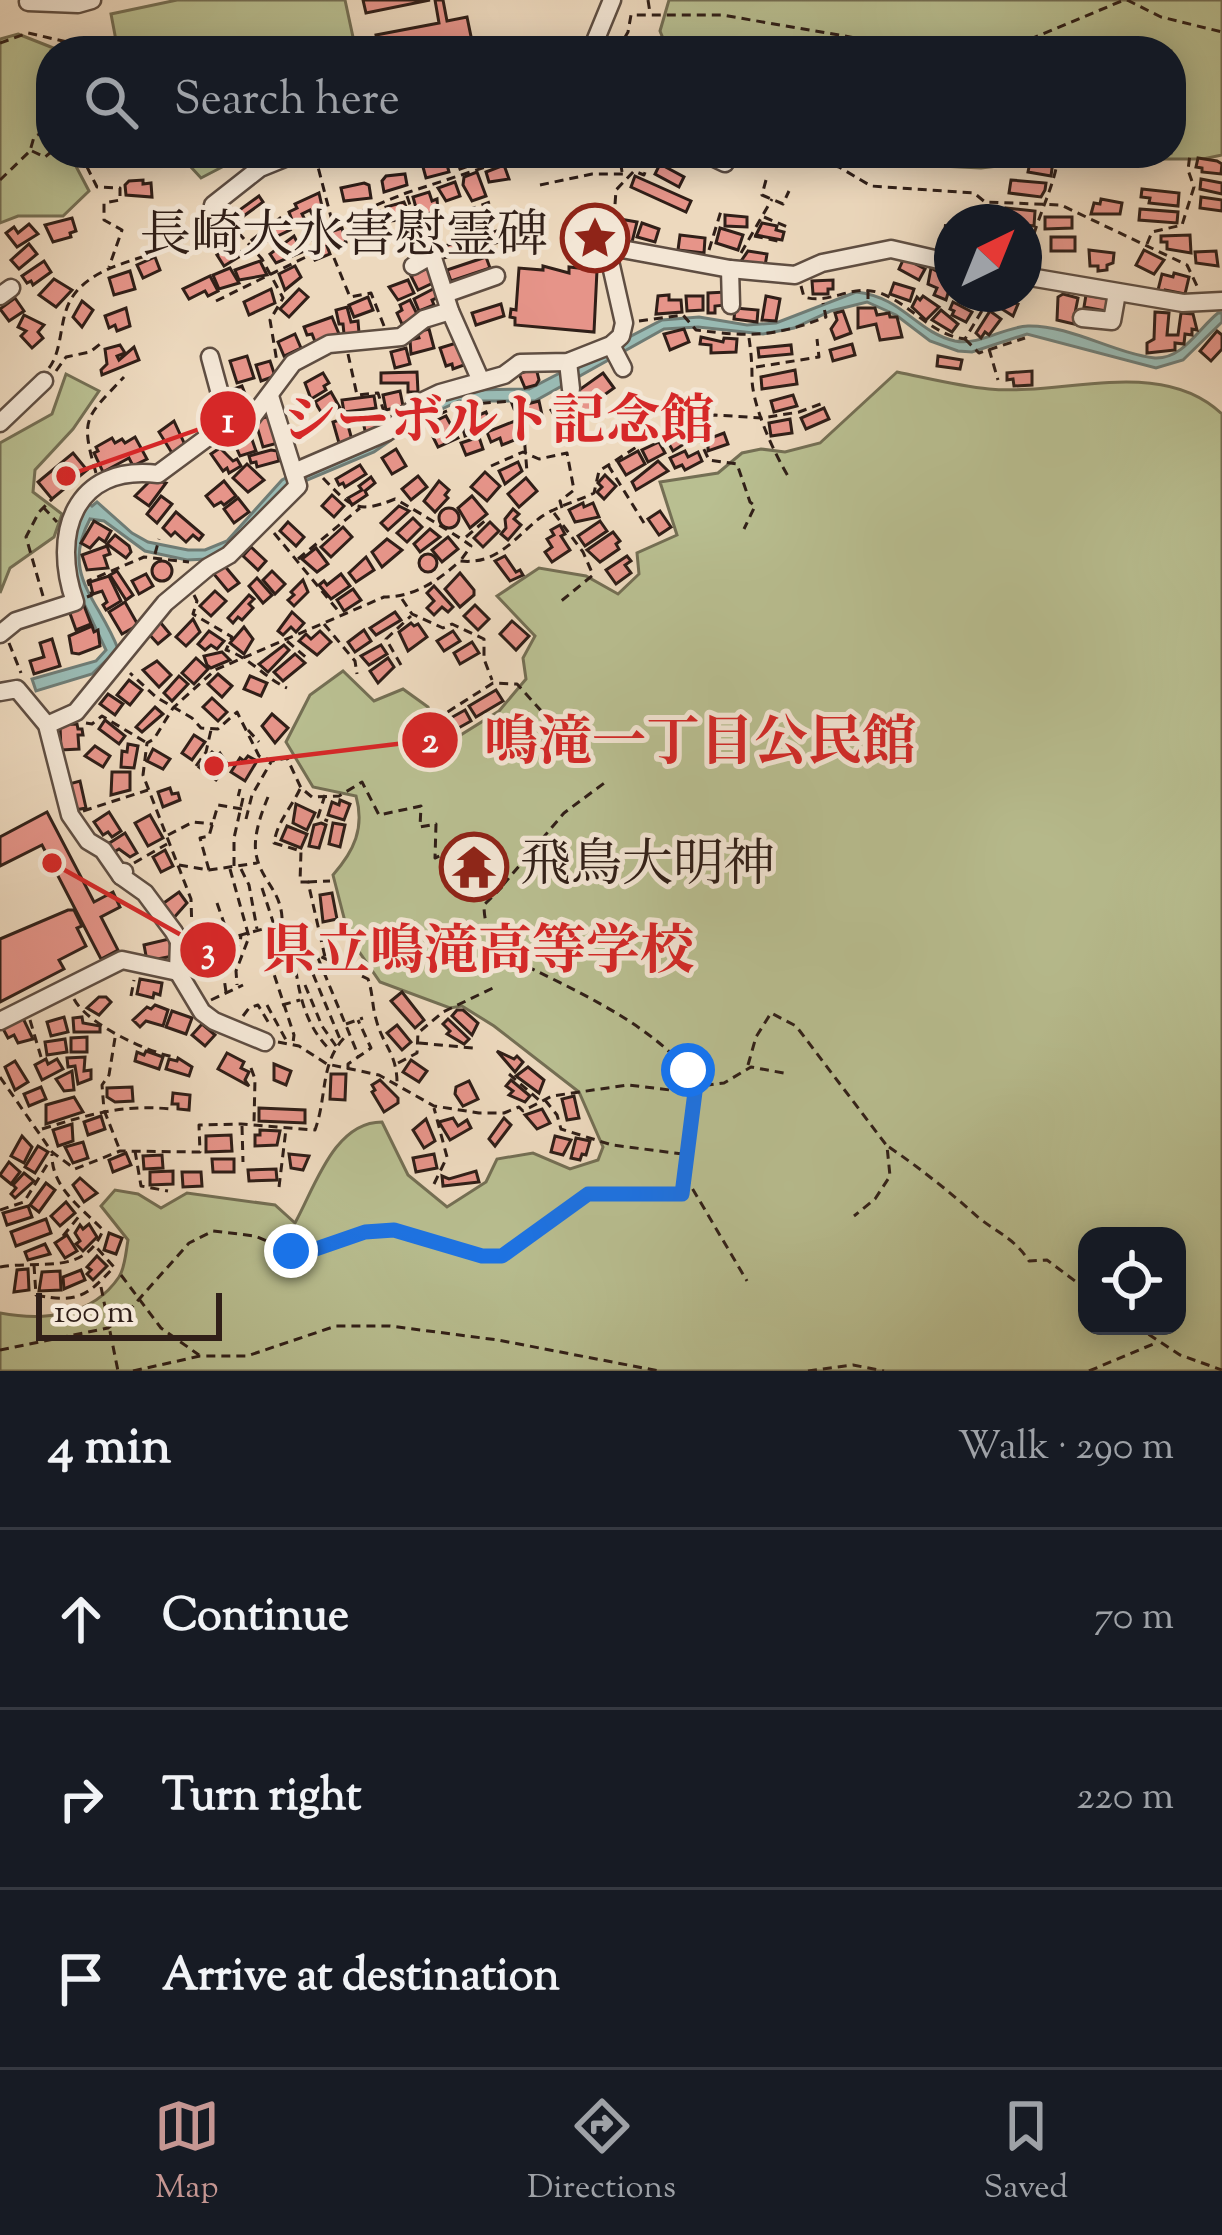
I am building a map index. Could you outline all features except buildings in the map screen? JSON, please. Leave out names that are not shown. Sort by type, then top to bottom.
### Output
[{"type":"street","points":[[28,2],[92,0]]},
{"type":"street","points":[[597,36],[612,0]]},
{"type":"street","points":[[222,213],[260,168]]},
{"type":"street","points":[[47,725],[76,712],[165,603],[239,536],[264,523],[296,479],[366,451],[440,393],[477,389],[520,363],[568,362],[611,345],[621,336],[624,322],[611,247],[730,269],[799,273],[822,263],[890,249],[934,258]]},
{"type":"street","points":[[413,266],[432,255],[477,389]]},
{"type":"street","points":[[730,269],[731,304]]},
{"type":"street","points":[[2,632],[16,621],[75,602],[66,576],[66,532],[76,505],[100,486],[139,472],[158,474],[196,445],[251,419],[293,363],[344,341],[401,337],[447,302],[496,276]]},
{"type":"street","points":[[1042,279],[1183,303],[1222,302]]},
{"type":"street","points":[[1082,318],[1112,321],[1117,293]]},
{"type":"street","points":[[611,345],[623,368]]},
{"type":"street","points":[[210,357],[229,427]]},
{"type":"street","points":[[568,362],[571,389]]},
{"type":"street","points":[[0,423],[43,379]]},
{"type":"street","points":[[270,396],[296,479]]},
{"type":"street","points":[[19,696],[47,725],[70,815],[88,841],[145,893],[174,932],[179,941],[178,972],[202,1012],[214,1021],[265,1036]]},
{"type":"street","points":[[0,1021],[122,960],[178,972]]},
{"type":"path","points":[[648,0],[650,14]]},
{"type":"path","points":[[1038,36],[1126,0],[1161,17],[1222,32]]},
{"type":"path","points":[[626,36],[631,15],[650,14],[722,15],[844,36]]},
{"type":"path","points":[[0,43],[28,33],[41,36]]},
{"type":"path","points":[[0,180],[31,151],[36,136]]},
{"type":"path","points":[[31,151],[36,154]]},
{"type":"path","points":[[1145,247],[1152,232],[1182,224],[1194,187],[1188,170],[1190,154]]},
{"type":"path","points":[[88,168],[98,187],[120,188],[120,200],[104,203],[104,220],[122,230],[108,269]]},
{"type":"path","points":[[318,168],[332,223]]},
{"type":"path","points":[[216,301],[308,256],[305,250],[332,223],[483,168]]},
{"type":"path","points":[[619,168],[626,176]]},
{"type":"path","points":[[611,247],[616,190],[626,176],[634,171],[644,175],[647,168]]},
{"type":"path","points":[[841,168],[872,186],[974,194],[985,202],[1061,205],[1187,265],[1197,282],[1198,302]]},
{"type":"path","points":[[1042,209],[1048,204],[1056,168]]},
{"type":"path","points":[[540,185],[592,174],[626,176]]},
{"type":"path","points":[[766,180],[762,194],[783,204],[789,190]]},
{"type":"path","points":[[406,193],[418,228]]},
{"type":"path","points":[[730,269],[772,199]]},
{"type":"path","points":[[432,255],[422,245],[404,241],[418,228],[490,202]]},
{"type":"path","points":[[705,263],[722,211]]},
{"type":"path","points":[[43,379],[56,360],[65,314],[75,293],[108,269],[169,248],[222,213],[271,274],[283,298],[271,320],[273,352],[282,374]]},
{"type":"path","points":[[761,216],[790,228]]},
{"type":"path","points":[[752,236],[782,242]]},
{"type":"path","points":[[334,258],[350,297],[370,293],[387,339]]},
{"type":"path","points":[[799,273],[804,297],[822,301],[855,290],[868,291],[898,302],[946,335],[968,340],[979,353],[1025,338]]},
{"type":"path","points":[[868,291],[868,305]]},
{"type":"path","points":[[624,322],[682,315],[696,330],[748,337],[783,334],[826,317],[822,301]]},
{"type":"path","points":[[968,340],[983,312]]},
{"type":"path","points":[[748,337],[762,418],[774,454],[788,476]]},
{"type":"path","points":[[754,367],[819,358],[817,339]]},
{"type":"path","points":[[43,379],[66,357],[90,352],[104,341]]},
{"type":"path","points":[[344,341],[358,395],[378,393],[403,424]]},
{"type":"path","points":[[989,349],[998,380]]},
{"type":"path","points":[[100,486],[84,433],[96,406],[124,376]]},
{"type":"path","points":[[460,561],[477,563],[494,556],[552,512],[594,493],[594,478],[608,463],[671,425],[715,415],[762,418],[826,402]]},
{"type":"path","points":[[514,406],[524,435],[527,472]]},
{"type":"path","points":[[691,421],[709,460],[737,464],[755,506],[744,529]]},
{"type":"path","points":[[491,466],[524,452],[539,459],[567,453],[574,490],[560,501],[562,509]]},
{"type":"path","points":[[608,463],[644,523]]},
{"type":"path","points":[[320,476],[350,506],[370,509],[395,500],[465,538],[471,546],[460,561],[423,589],[384,597],[215,670],[173,708],[147,743],[143,775],[191,899],[192,939],[220,939],[258,930],[368,980],[376,1019],[397,1064],[397,1087]]},
{"type":"path","points":[[48,608],[26,537],[52,499]]},
{"type":"path","points":[[43,507],[66,532]]},
{"type":"path","points":[[296,560],[360,507]]},
{"type":"path","points":[[552,512],[583,552],[593,575],[560,602]]},
{"type":"path","points":[[465,538],[487,519]]},
{"type":"path","points":[[264,523],[341,615]]},
{"type":"path","points":[[154,556],[159,539]]},
{"type":"path","points":[[92,595],[88,580],[154,556],[208,567]]},
{"type":"path","points":[[189,583],[197,601],[193,614],[232,637],[226,650],[287,688]]},
{"type":"path","points":[[401,597],[412,614],[484,639],[484,659],[494,683]]},
{"type":"path","points":[[401,665],[386,640],[412,614]]},
{"type":"path","points":[[323,622],[355,661],[357,674]]},
{"type":"path","points":[[2,632],[19,696]]},
{"type":"path","points":[[285,640],[309,660]]},
{"type":"path","points":[[124,652],[128,671],[201,728],[218,729],[237,712],[259,742]]},
{"type":"path","points":[[435,720],[494,683],[517,684],[581,755]]},
{"type":"path","points":[[67,717],[92,724],[102,716],[147,743]]},
{"type":"path","points":[[248,729],[251,746],[259,756],[287,758],[301,788],[312,797],[339,796],[362,782],[380,815],[421,806],[420,827],[436,824],[435,858],[483,838],[474,859],[502,886]]},
{"type":"path","points":[[196,766],[206,752],[211,730]]},
{"type":"path","points":[[246,819],[272,760]]},
{"type":"path","points":[[0,1351],[108,1328],[188,1243],[213,1231],[256,1236],[291,1251],[310,1251],[365,1232],[394,1230],[482,1256],[502,1256],[588,1194],[682,1194],[696,1084],[688,1070],[618,1013],[514,960],[484,926],[484,904],[541,836],[607,781]]},
{"type":"path","points":[[301,788],[277,825],[274,843],[301,851],[300,882],[330,880]]},
{"type":"path","points":[[240,789],[234,868],[247,949],[236,971],[240,985],[226,992],[222,964],[244,934]]},
{"type":"path","points":[[70,815],[148,790]]},
{"type":"path","points":[[325,794],[318,817],[328,820]]},
{"type":"path","points":[[268,797],[255,851],[282,910],[280,938]]},
{"type":"path","points":[[208,870],[200,838],[209,836],[218,805],[248,810]]},
{"type":"path","points":[[166,836],[193,822],[213,824]]},
{"type":"path","points":[[122,874],[169,843]]},
{"type":"path","points":[[178,865],[208,870],[259,862]]},
{"type":"path","points":[[234,868],[249,885],[258,930]]},
{"type":"path","points":[[308,882],[325,959]]},
{"type":"path","points":[[262,888],[274,934],[271,965],[294,1035],[289,1044]]},
{"type":"path","points":[[217,903],[224,923],[220,939]]},
{"type":"path","points":[[287,941],[287,953],[308,962],[340,1040]]},
{"type":"path","points":[[293,954],[314,1032],[334,1049]]},
{"type":"path","points":[[317,956],[359,1057]]},
{"type":"path","points":[[131,996],[133,961]]},
{"type":"path","points":[[304,985],[316,981]]},
{"type":"path","points":[[282,1005],[301,996],[304,985]]},
{"type":"path","points":[[304,985],[334,1049]]},
{"type":"path","points":[[68,986],[77,1006],[116,1036],[174,1057]]},
{"type":"path","points":[[397,1064],[417,1053],[418,1033],[442,1012],[493,988]]},
{"type":"path","points":[[235,1028],[249,1007],[258,1005],[265,1036]]},
{"type":"path","points":[[267,1005],[289,1044]]},
{"type":"path","points":[[20,1010],[33,1023],[41,1058]]},
{"type":"path","points":[[746,1070],[755,1037],[770,1013],[788,1020],[887,1146],[1016,1241],[1029,1261],[1047,1260],[1078,1282]]},
{"type":"path","points":[[265,1036],[275,1020],[285,1015]]},
{"type":"path","points":[[344,1025],[361,1019],[371,1048],[348,1064],[348,1069]]},
{"type":"path","points":[[52,1152],[75,1169],[120,1151],[200,1152],[199,1125],[314,1130],[325,1095],[327,1064],[348,1034]]},
{"type":"path","points":[[116,1036],[110,1076],[102,1085],[104,1110],[120,1151]]},
{"type":"path","points":[[265,1036],[327,1064],[379,1075],[434,1106],[504,1113],[519,1107],[523,1111],[542,1100],[628,1085],[670,1090],[724,1083],[751,1067],[789,1074]]},
{"type":"path","points":[[417,1043],[472,1048]]},
{"type":"path","points":[[251,1068],[254,1125]]},
{"type":"path","points":[[508,1074],[557,1115],[561,1129],[612,1145],[686,1155]]},
{"type":"path","points":[[0,1078],[40,1130],[52,1152],[56,1176],[79,1204],[81,1214],[103,1231],[96,1247],[74,1262],[0,1267]]},
{"type":"path","points":[[0,1091],[6,1085]]},
{"type":"path","points":[[434,1106],[447,1157],[434,1184]]},
{"type":"path","points":[[40,1130],[104,1110],[170,1109]]},
{"type":"path","points":[[242,1124],[243,1162]]},
{"type":"path","points":[[279,1186],[286,1127]]},
{"type":"path","points":[[854,1216],[875,1199],[890,1176],[887,1146]]},
{"type":"path","points":[[135,1149],[141,1186],[168,1191]]},
{"type":"path","points":[[0,1210],[24,1202],[49,1167],[52,1152]]},
{"type":"path","points":[[685,1174],[747,1281]]},
{"type":"path","points":[[63,1236],[81,1214]]},
{"type":"path","points":[[34,1265],[37,1295],[76,1298],[100,1286],[114,1268],[96,1247]]},
{"type":"path","points":[[121,1275],[161,1328],[200,1356]]},
{"type":"path","points":[[100,1286],[118,1371]]},
{"type":"path","points":[[134,1371],[200,1356],[247,1356],[335,1326],[390,1326],[498,1340],[659,1371]]},
{"type":"path","points":[[1148,1335],[1200,1364],[1222,1370]]},
{"type":"path","points":[[1089,1371],[1158,1342]]},
{"type":"path","points":[[808,1371],[853,1365],[884,1371]]},
{"type":"green space","points":[[177,0],[345,0],[353,36],[115,36],[111,14]]},
{"type":"green space","points":[[669,0],[1222,0],[1222,155],[1186,159],[1186,36],[662,36]]},
{"type":"green space","points":[[18,34],[36,41],[36,168],[77,168],[89,191],[63,216],[18,216],[0,223],[0,39]]},
{"type":"green space","points":[[192,168],[220,168],[201,178]]},
{"type":"green space","points":[[897,372],[989,389],[1142,382],[1198,397],[1222,414],[1222,1371],[0,1371],[0,1313],[66,1313],[95,1301],[119,1277],[128,1240],[101,1206],[115,1190],[138,1194],[161,1208],[187,1193],[275,1205],[295,1223],[339,1144],[365,1125],[382,1122],[408,1175],[447,1207],[486,1182],[497,1159],[533,1153],[570,1169],[598,1160],[603,1147],[579,1092],[462,1006],[450,1008],[380,982],[349,937],[333,875],[356,838],[356,796],[313,787],[286,742],[310,695],[343,671],[374,701],[403,689],[428,707],[443,746],[499,711],[526,679],[523,658],[535,636],[497,596],[539,568],[586,576],[618,594],[639,574],[637,553],[677,535],[660,482],[718,473],[742,453],[785,452],[820,443]]},
{"type":"green space","points":[[66,374],[99,391],[73,429],[35,470],[33,492],[62,514],[54,537],[10,568],[0,593],[0,443],[52,414]]},
{"type":"water","points":[[856,292],[886,300],[941,337],[955,341],[973,341],[1019,327],[1044,327],[1155,358],[1174,354],[1218,313],[1222,313],[1222,322],[1183,360],[1156,368],[1027,334],[972,352],[958,351],[930,341],[896,315],[867,302],[763,334],[698,327],[664,329],[535,401],[459,401],[423,418],[374,452],[288,488],[232,548],[207,559],[145,551],[104,521],[90,519],[79,556],[81,572],[118,649],[92,674],[36,691],[32,679],[96,661],[106,650],[68,570],[84,499],[92,506],[97,502],[148,542],[205,550],[227,541],[282,480],[442,398],[472,390],[529,389],[662,320],[699,317],[747,325],[776,323]]},
{"type":"place","name":"長崎大水害慰霊碑","points":[[595,238]]},
{"type":"place","name":"シーボルト記念館","points":[[66,476]]},
{"type":"place","name":"鳴滝一丁目公民館","points":[[214,766]]},
{"type":"place","name":"県立鳴滝高等学校","points":[[52,863]]},
{"type":"place","name":"飛鳥大明神","points":[[474,867]]},
{"type":"route","points":[[291,1251],[310,1251],[365,1232],[394,1230],[482,1256],[502,1256],[588,1194],[682,1194],[696,1084],[688,1070]]}]
